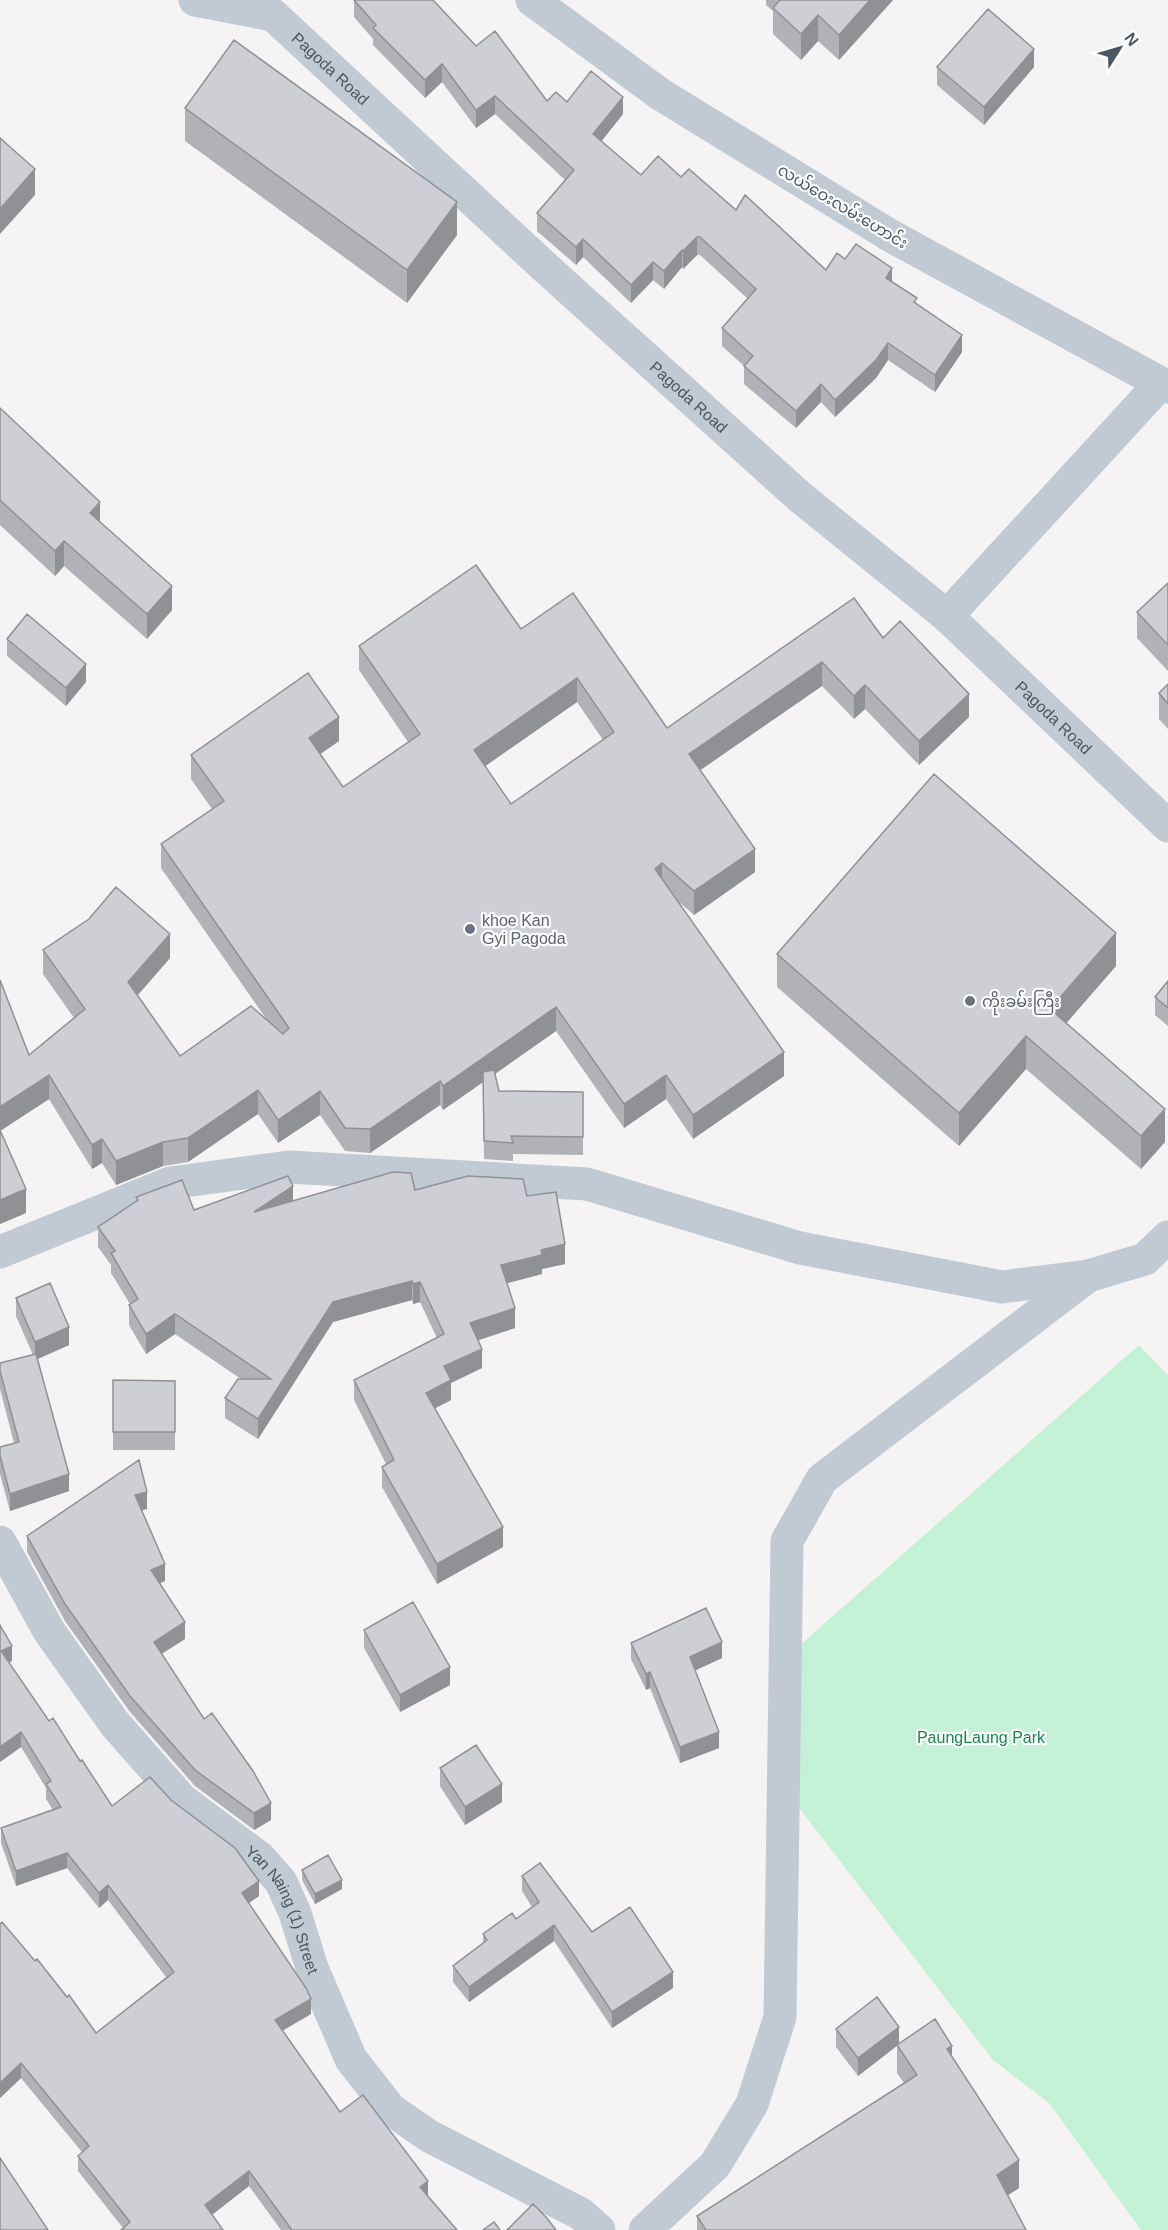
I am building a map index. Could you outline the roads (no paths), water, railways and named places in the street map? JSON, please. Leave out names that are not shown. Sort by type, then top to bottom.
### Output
[{"type":"street","name":"Pagoda Road","points":[[195,0],[279,8],[548,270],[800,497],[947,616],[1168,826]]},
{"type":"street","name":"လယ်ဝေးလမ်းဟောင်း","points":[[532,0],[660,94],[760,156],[891,236],[1164,386]]},
{"type":"street","points":[[947,616],[1164,386]]},
{"type":"street","points":[[0,1252],[170,1183],[290,1167],[587,1184],[800,1248],[1002,1287],[1088,1276],[1145,1259],[1168,1236]]},
{"type":"street","points":[[645,2230],[715,2164],[752,2104],[780,2017],[787,1541],[822,1479],[1088,1276]]},
{"type":"street","name":"Yan Naing (1) Street","points":[[0,1542],[49,1631],[115,1724],[182,1800],[260,1858],[281,1882],[295,1913],[312,1968],[351,2059],[390,2109],[429,2136],[581,2214],[599,2230]]},
{"type":"place","name":"khoe Kan Gyi Pagoda","points":[[470,929]]},
{"type":"place","name":"ကိုးခမ်းကြီး","points":[[970,1001]]},
{"type":"park label","name":"PaungLaung Park","points":[[981,1737]]}]
